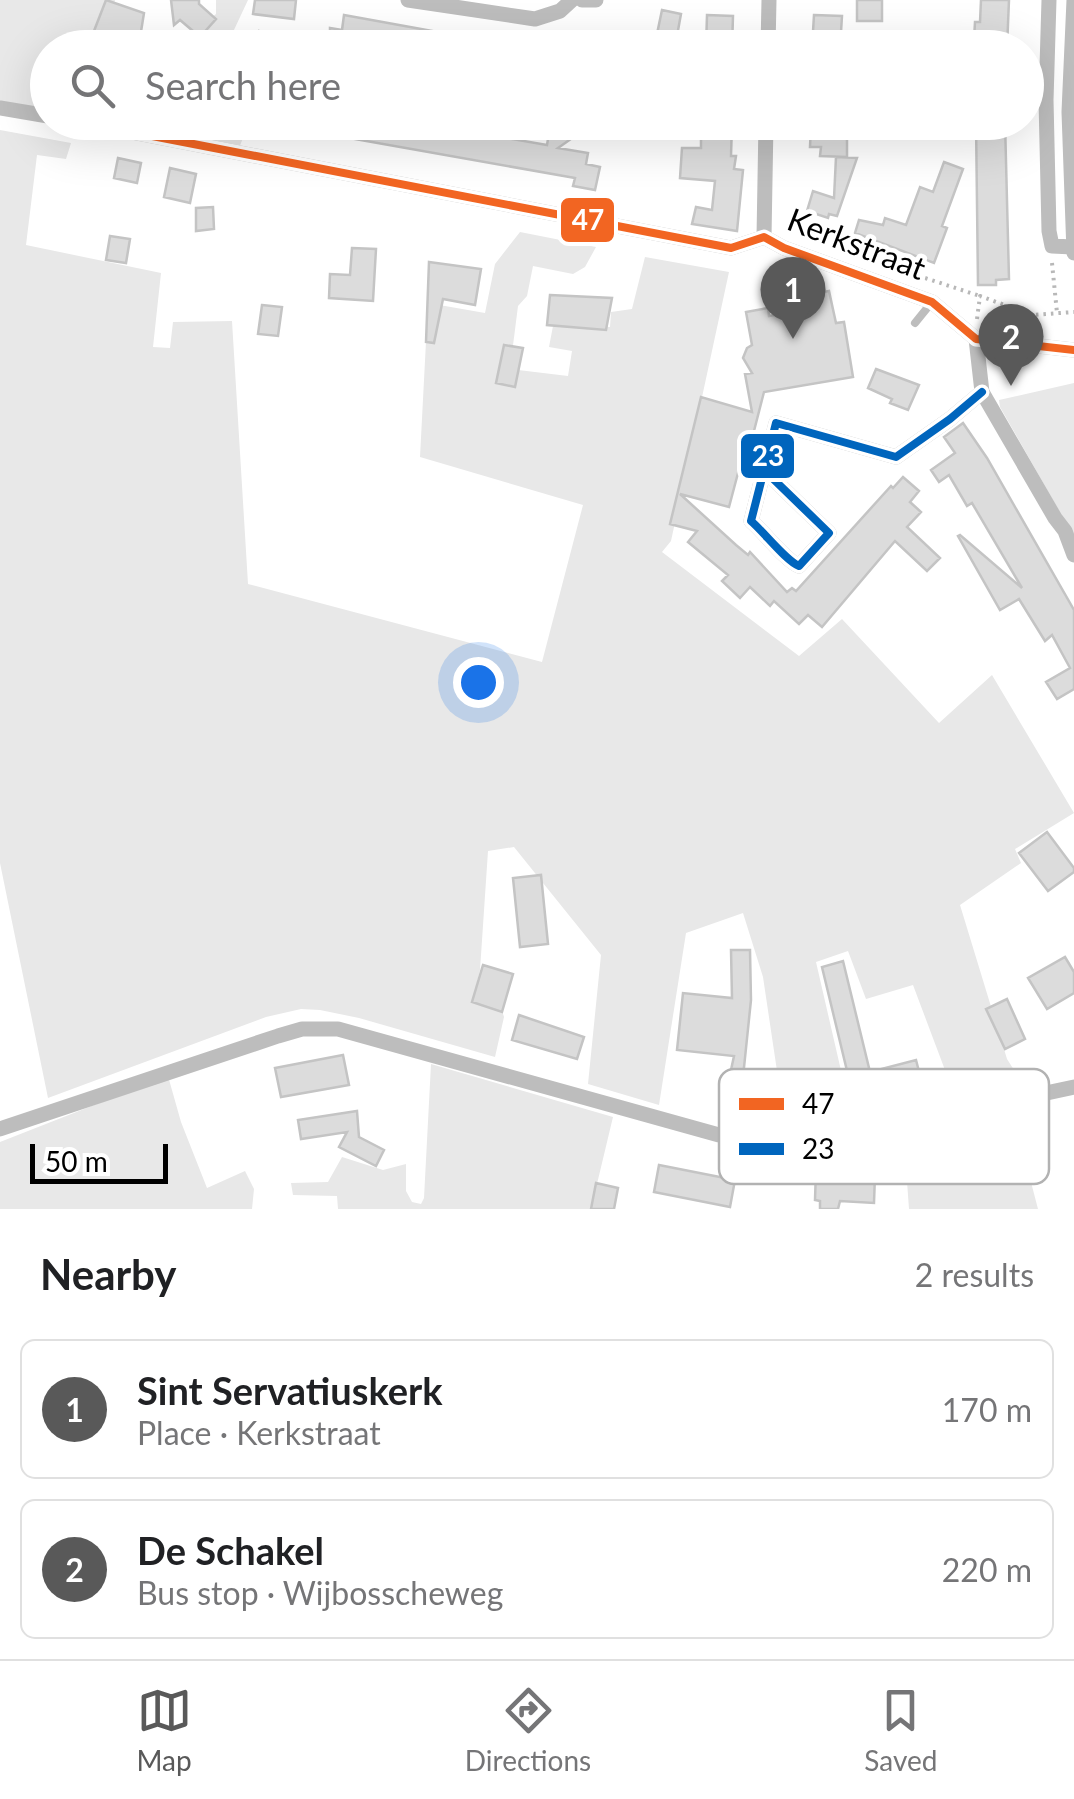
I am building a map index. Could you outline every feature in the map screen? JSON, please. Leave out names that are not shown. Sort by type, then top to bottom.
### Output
[{"type":"street","points":[[408,0],[535,19],[560,11],[572,0]]},
{"type":"street","points":[[582,0],[596,0]]},
{"type":"street","points":[[769,30],[770,0]]},
{"type":"street","points":[[1049,0],[1046,167],[1051,244],[1074,249],[1069,78],[1074,0]]},
{"type":"street","points":[[0,108],[30,113]]},
{"type":"street","name":"Kerkstraat","points":[[173,140],[731,248],[764,237],[784,248],[932,302],[976,338]]},
{"type":"street","points":[[764,237],[766,140]]},
{"type":"street","points":[[1074,350],[976,338],[982,392],[1060,522],[1074,555]]},
{"type":"street","points":[[765,471],[829,533],[798,566],[751,521],[776,423],[896,457],[982,392]]},
{"type":"street","points":[[0,1129],[278,1036],[319,1028],[338,1029],[719,1135]]},
{"type":"street","points":[[1049,1092],[1074,1087]]},
{"type":"lane","points":[[915,323],[932,302]]},
{"type":"path","points":[[1051,255],[1058,314]]},
{"type":"path","points":[[858,256],[1032,314],[1074,312]]},
{"type":"path","points":[[976,338],[980,296]]},
{"type":"shaded area","points":[[0,0],[115,0],[109,30],[30,30],[30,107],[0,101]]},
{"type":"shaded area","points":[[216,0],[248,0],[234,30],[195,30],[216,14]]},
{"type":"shaded area","points":[[0,130],[30,135],[30,140],[71,143],[66,159],[37,155],[26,245],[161,273],[153,347],[170,348],[173,322],[232,321],[248,584],[542,662],[583,505],[420,457],[428,303],[485,313],[495,264],[520,232],[596,247],[585,267],[573,274],[533,266],[527,296],[518,306],[510,369],[568,376],[572,351],[549,347],[553,326],[610,327],[611,312],[632,309],[645,257],[729,272],[671,541],[662,552],[799,656],[842,619],[939,723],[992,675],[1074,813],[1015,849],[1021,863],[960,905],[1013,1069],[945,1069],[913,985],[866,999],[848,951],[816,962],[841,1069],[777,1069],[763,977],[743,913],[686,933],[659,1105],[588,1084],[601,955],[514,847],[488,851],[480,970],[473,999],[501,1007],[504,1017],[495,1057],[359,1018],[301,1009],[266,1017],[48,1098],[0,863]]},
{"type":"shaded area","points":[[199,140],[242,140],[239,148]]},
{"type":"shaded area","points":[[1074,383],[1074,537],[999,400]]},
{"type":"shaded area","points":[[431,1064],[613,1117],[591,1209],[338,1209],[337,1196],[293,1195],[291,1183],[328,1182],[342,1157],[383,1170],[406,1164],[406,1191],[412,1202],[421,1204]]},
{"type":"shaded area","points":[[168,1076],[207,1188],[245,1171],[254,1189],[252,1209],[0,1209],[0,1142]]},
{"type":"shaded area","points":[[907,1184],[1031,1184],[1038,1209],[909,1209]]},
{"type":"building","points":[[106,0],[144,13],[141,30],[94,30]]},
{"type":"building","points":[[171,0],[199,0],[216,19],[206,30],[192,30],[180,20],[174,25]]},
{"type":"building","points":[[255,0],[296,0],[294,19],[253,14]]},
{"type":"building","points":[[857,0],[882,0],[882,21],[857,21]]},
{"type":"building","points":[[981,0],[1009,0],[1008,30],[975,30],[975,22],[980,22]]},
{"type":"building","points":[[662,10],[681,14],[678,30],[658,30]]},
{"type":"building","points":[[344,15],[427,30],[342,30]]},
{"type":"building","points":[[707,15],[733,16],[733,30],[707,30]]},
{"type":"building","points":[[814,15],[842,16],[841,30],[813,30]]},
{"type":"building","points":[[361,140],[518,140],[547,145],[548,140],[569,140],[558,148],[588,153],[586,164],[600,167],[595,190],[573,186],[575,178]]},
{"type":"building","points":[[701,140],[732,140],[731,156],[736,156],[734,169],[743,170],[737,231],[692,224],[696,207],[712,210],[715,181],[680,178],[682,148],[701,148]]},
{"type":"building","points":[[810,140],[847,140],[847,157],[820,156],[821,147],[810,147]]},
{"type":"building","points":[[976,140],[1005,140],[1009,279],[996,280],[996,285],[978,285]]},
{"type":"building","points":[[836,157],[857,158],[837,216],[829,214],[828,218],[807,211],[813,191],[834,198]]},
{"type":"building","points":[[118,158],[141,163],[137,183],[114,178]]},
{"type":"building","points":[[944,162],[963,169],[942,226],[947,228],[934,263],[855,233],[859,220],[883,225],[885,218],[906,225],[920,187],[933,192]]},
{"type":"building","points":[[170,168],[196,174],[190,203],[164,197]]},
{"type":"building","points":[[213,207],[214,229],[196,231],[196,208]]},
{"type":"building","points":[[110,236],[130,239],[126,263],[106,260]]},
{"type":"building","points":[[352,248],[376,249],[373,301],[329,298],[330,274],[350,275]]},
{"type":"building","points":[[429,262],[481,269],[475,305],[443,299],[434,343],[426,342]]},
{"type":"building","points":[[829,291],[836,323],[844,322],[853,377],[764,392],[729,507],[680,494],[748,555],[750,552],[787,592],[792,588],[796,591],[891,486],[903,477],[919,491],[910,502],[921,512],[907,527],[940,558],[927,571],[895,541],[822,627],[808,615],[799,624],[774,601],[770,606],[750,587],[740,598],[722,581],[728,575],[688,542],[697,531],[670,524],[701,397],[752,412],[745,374],[752,373],[743,358],[752,345],[746,312],[768,308],[769,316],[815,308],[813,294]]},
{"type":"building","points":[[550,295],[612,298],[606,330],[547,325]]},
{"type":"building","points":[[262,305],[282,307],[278,336],[258,334]]},
{"type":"building","points":[[504,345],[523,348],[515,387],[496,383]]},
{"type":"building","points":[[876,369],[919,385],[908,410],[868,388]]},
{"type":"building","points":[[963,423],[1074,610],[1074,689],[1057,699],[1046,682],[1070,668],[1052,635],[1045,641],[1019,599],[1000,610],[958,536],[1022,588],[972,503],[967,506],[949,475],[939,482],[931,470],[955,453],[944,437]]},
{"type":"building","points":[[1047,832],[1074,868],[1048,891],[1019,853]]},
{"type":"building","points":[[541,875],[548,944],[520,947],[513,878]]},
{"type":"building","points":[[731,950],[750,950],[751,1000],[744,1069],[731,1069],[734,1056],[677,1050],[683,993],[732,998]]},
{"type":"building","points":[[1065,957],[1074,972],[1074,993],[1047,1009],[1028,978]]},
{"type":"building","points":[[843,961],[869,1069],[847,1069],[822,967]]},
{"type":"building","points":[[483,965],[513,974],[502,1012],[472,1002]]},
{"type":"building","points":[[1007,999],[1025,1039],[1005,1049],[986,1009]]},
{"type":"building","points":[[519,1015],[584,1037],[577,1059],[512,1040]]},
{"type":"building","points":[[343,1055],[349,1085],[281,1097],[275,1068]]},
{"type":"building","points":[[916,1060],[918,1069],[882,1069]]},
{"type":"building","points":[[357,1111],[359,1137],[384,1150],[376,1166],[339,1147],[347,1132],[301,1139],[298,1120]]},
{"type":"building","points":[[659,1165],[719,1177],[719,1184],[734,1184],[730,1207],[654,1192]]},
{"type":"building","points":[[596,1183],[618,1188],[614,1209],[591,1209]]},
{"type":"building","points":[[816,1184],[875,1184],[874,1203],[840,1201],[838,1209],[820,1209],[820,1201],[815,1200]]},
{"type":"transit line","name":"47","points":[[173,140],[731,248],[764,237],[784,248],[932,302],[976,339],[1074,350]]},
{"type":"transit line","name":"23","points":[[765,471],[829,533],[799,566],[751,521],[776,423],[896,457],[982,392]]},
{"type":"place","name":"Sint Servatiuskerk","points":[[793,339]]},
{"type":"place","name":"De Schakel","points":[[1011,386]]}]
